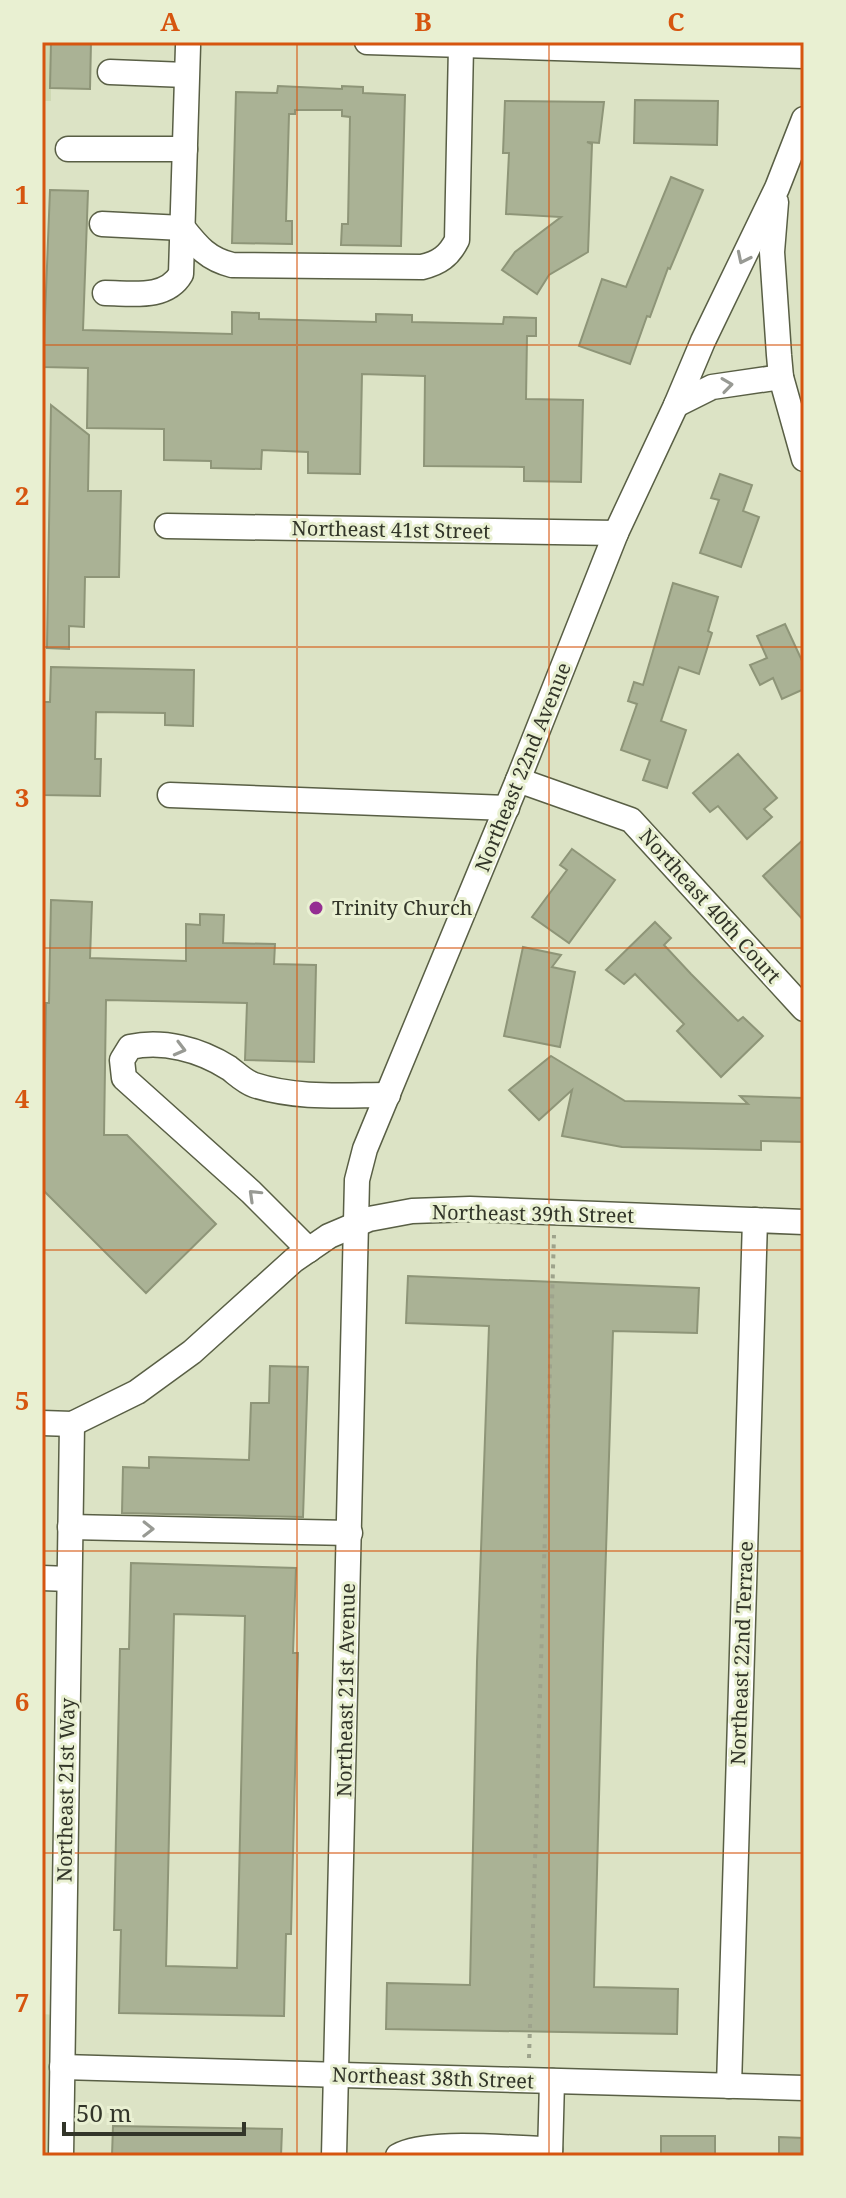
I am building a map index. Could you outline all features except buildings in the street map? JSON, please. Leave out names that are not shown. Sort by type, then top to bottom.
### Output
[{"type":"street","points":[[367,42],[804,56]]},
{"type":"street","points":[[105,293],[157,292],[171,287],[181,274],[188,43]]},
{"type":"street","points":[[102,224],[183,228],[203,254],[232,265],[422,267],[436,263],[446,256],[457,240],[461,46]]},
{"type":"street","points":[[110,72],[186,75]]},
{"type":"street","name":"Northeast 22nd Avenue","points":[[357,1225],[360,1169],[365,1149],[507,808],[616,533],[777,188],[804,119]]},
{"type":"street","points":[[68,149],[185,149]]},
{"type":"street","points":[[777,188],[772,252],[781,377],[804,459]]},
{"type":"street","points":[[676,405],[712,387],[781,377]]},
{"type":"street","name":"Northeast 41st Street","points":[[167,526],[616,533]]},
{"type":"street","name":"Northeast 40th Court","points":[[518,780],[631,820],[804,1009]]},
{"type":"street","points":[[170,795],[507,808]]},
{"type":"street","points":[[309,1250],[240,1182],[124,1078],[122,1060],[130,1047],[151,1043],[180,1047],[226,1067],[251,1084],[290,1094],[388,1095]]},
{"type":"street","name":"Northeast 39th Street","points":[[42,1423],[72,1424],[137,1392],[192,1352],[294,1260],[329,1236],[369,1219],[412,1211],[470,1209],[804,1222]]},
{"type":"street","name":"Northeast 22nd Terrace","points":[[729,2086],[755,1220]]},
{"type":"street","name":"Northeast 21st Avenue","points":[[334,2156],[357,1225]]},
{"type":"street","name":"Northeast 21st Way","points":[[61,2156],[62,2067],[52,2005],[54,1875],[69,1579],[72,1424]]},
{"type":"street","points":[[70,1527],[350,1533]]},
{"type":"street","points":[[42,1578],[69,1579]]},
{"type":"street","name":"Northeast 38th Street","points":[[62,2067],[804,2088]]},
{"type":"street","points":[[398,2156],[408,2150],[433,2147],[550,2153],[540,2081]]},
{"type":"path","points":[[540,2081],[554,1213]]},
{"type":"shaded area","points":[[42,42],[51,42],[51,101],[42,101]]},
{"type":"shaded area","points":[[42,2014],[55,2015],[50,2156],[42,2156]]},
{"type":"place","name":"Trinity Church","points":[[316,908]]}]
